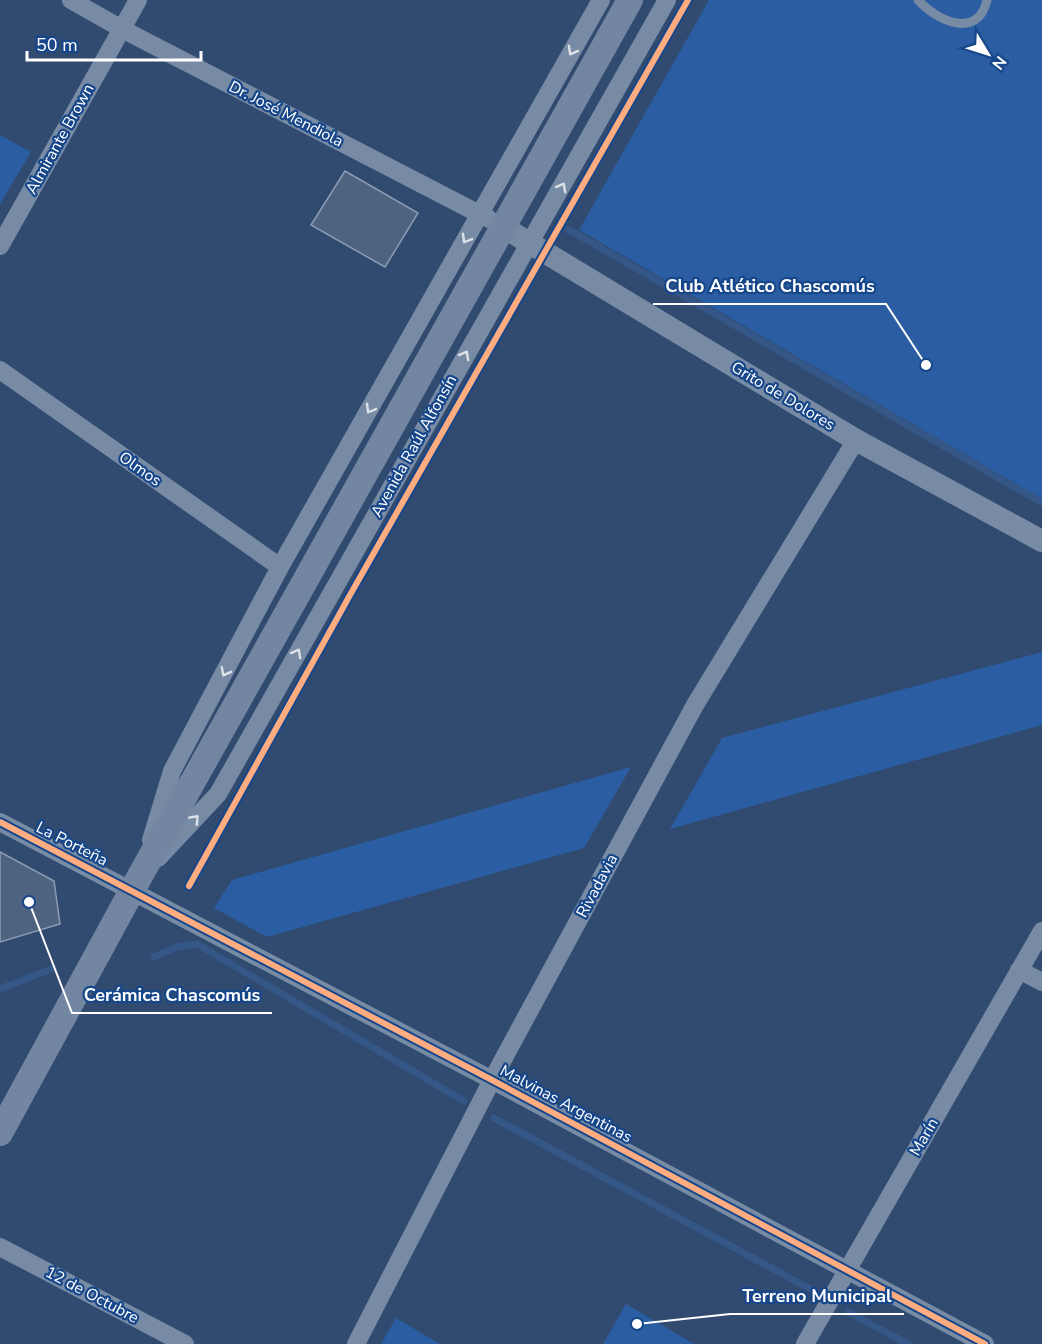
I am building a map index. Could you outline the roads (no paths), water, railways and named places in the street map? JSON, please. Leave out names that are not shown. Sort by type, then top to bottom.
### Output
[{"type":"main road","name":"Avenida Raúl Alfonsín","points":[[0,1133],[136,883],[630,0]]},
{"type":"street","name":"Dr. José Mendiola","points":[[71,0],[122,29],[481,214],[502,227]]},
{"type":"street","name":"Almirante Brown","points":[[0,246],[138,0]]},
{"type":"street","name":"Avenida Raúl Alfonsín","points":[[136,883],[172,771],[280,567],[601,0]]},
{"type":"street","name":"Avenida Raúl Alfonsín","points":[[136,883],[218,794],[667,0]]},
{"type":"street","name":"Grito de Dolores","points":[[502,227],[856,440],[1042,541]]},
{"type":"street","name":"Olmos","points":[[0,370],[280,567]]},
{"type":"street","name":"Rivadavia","points":[[356,1344],[492,1080],[695,705],[856,440]]},
{"type":"street","name":"La Porteña","points":[[0,822],[136,883]]},
{"type":"street","name":"Malvinas Argentinas","points":[[136,883],[492,1080],[985,1344]]},
{"type":"street","name":"Marín","points":[[805,1344],[1042,931]]},
{"type":"street","points":[[1019,970],[1042,982]]},
{"type":"street","name":"12 de Octubre","points":[[0,1247],[185,1344]]},
{"type":"lane","points":[[918,0],[925,8],[952,24],[972,22],[985,9],[987,0]]},
{"type":"waterway","points":[[568,229],[1042,503]]},
{"type":"waterway","points":[[154,957],[177,947],[197,944],[464,1101]]},
{"type":"waterway","points":[[0,989],[54,968]]},
{"type":"waterway","points":[[494,1118],[814,1291]]},
{"type":"waterway","points":[[848,1312],[908,1344]]},
{"type":"place","name":"Club Atlético Chascomús","points":[[926,365]]},
{"type":"place","name":"Cerámica Chascomús","points":[[29,902]]},
{"type":"place","name":"Terreno Municipal","points":[[637,1324]]}]
